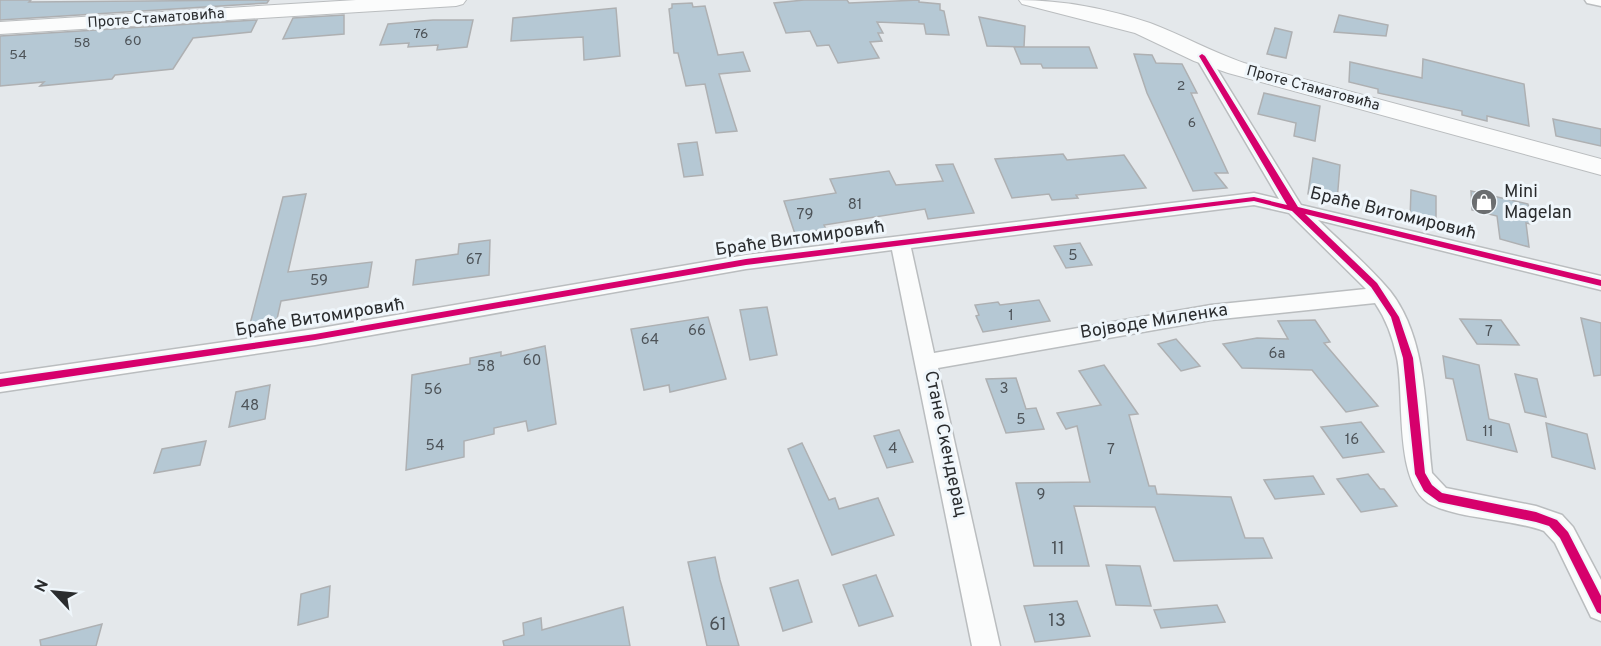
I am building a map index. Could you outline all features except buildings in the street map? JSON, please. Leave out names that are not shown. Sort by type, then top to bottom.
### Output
[{"type":"street","name":"Проте Стаматовића","points":[[0,28],[456,0]]},
{"type":"street","name":"Проте Стаматовића","points":[[1029,0],[1143,28],[1202,56],[1268,77],[1601,167]]},
{"type":"street","points":[[1592,0],[1601,2]]},
{"type":"street","points":[[1202,56],[1292,206],[1382,295],[1395,317],[1408,358],[1420,474],[1428,488],[1439,497],[1536,517],[1553,523],[1564,535],[1601,608]]},
{"type":"street","name":"Браће Витомировић","points":[[0,383],[315,337],[746,262],[1254,199],[1292,206],[1601,283]]},
{"type":"street","name":"Стане Скендерац","points":[[900,242],[928,362],[986,646]]},
{"type":"street","name":"Војводе Миленка","points":[[928,362],[1148,322],[1258,305],[1382,295]]},
{"type":"cycle path","points":[[1202,56],[1292,206],[1374,285],[1395,317],[1408,358],[1420,474],[1428,488],[1439,497],[1536,517],[1553,523],[1564,535],[1601,608]]},
{"type":"cycle path","points":[[0,383],[315,337],[746,262],[1254,199],[1601,283]]},
{"type":"place","name":"Mini Magelan","points":[[1484,202]]}]
